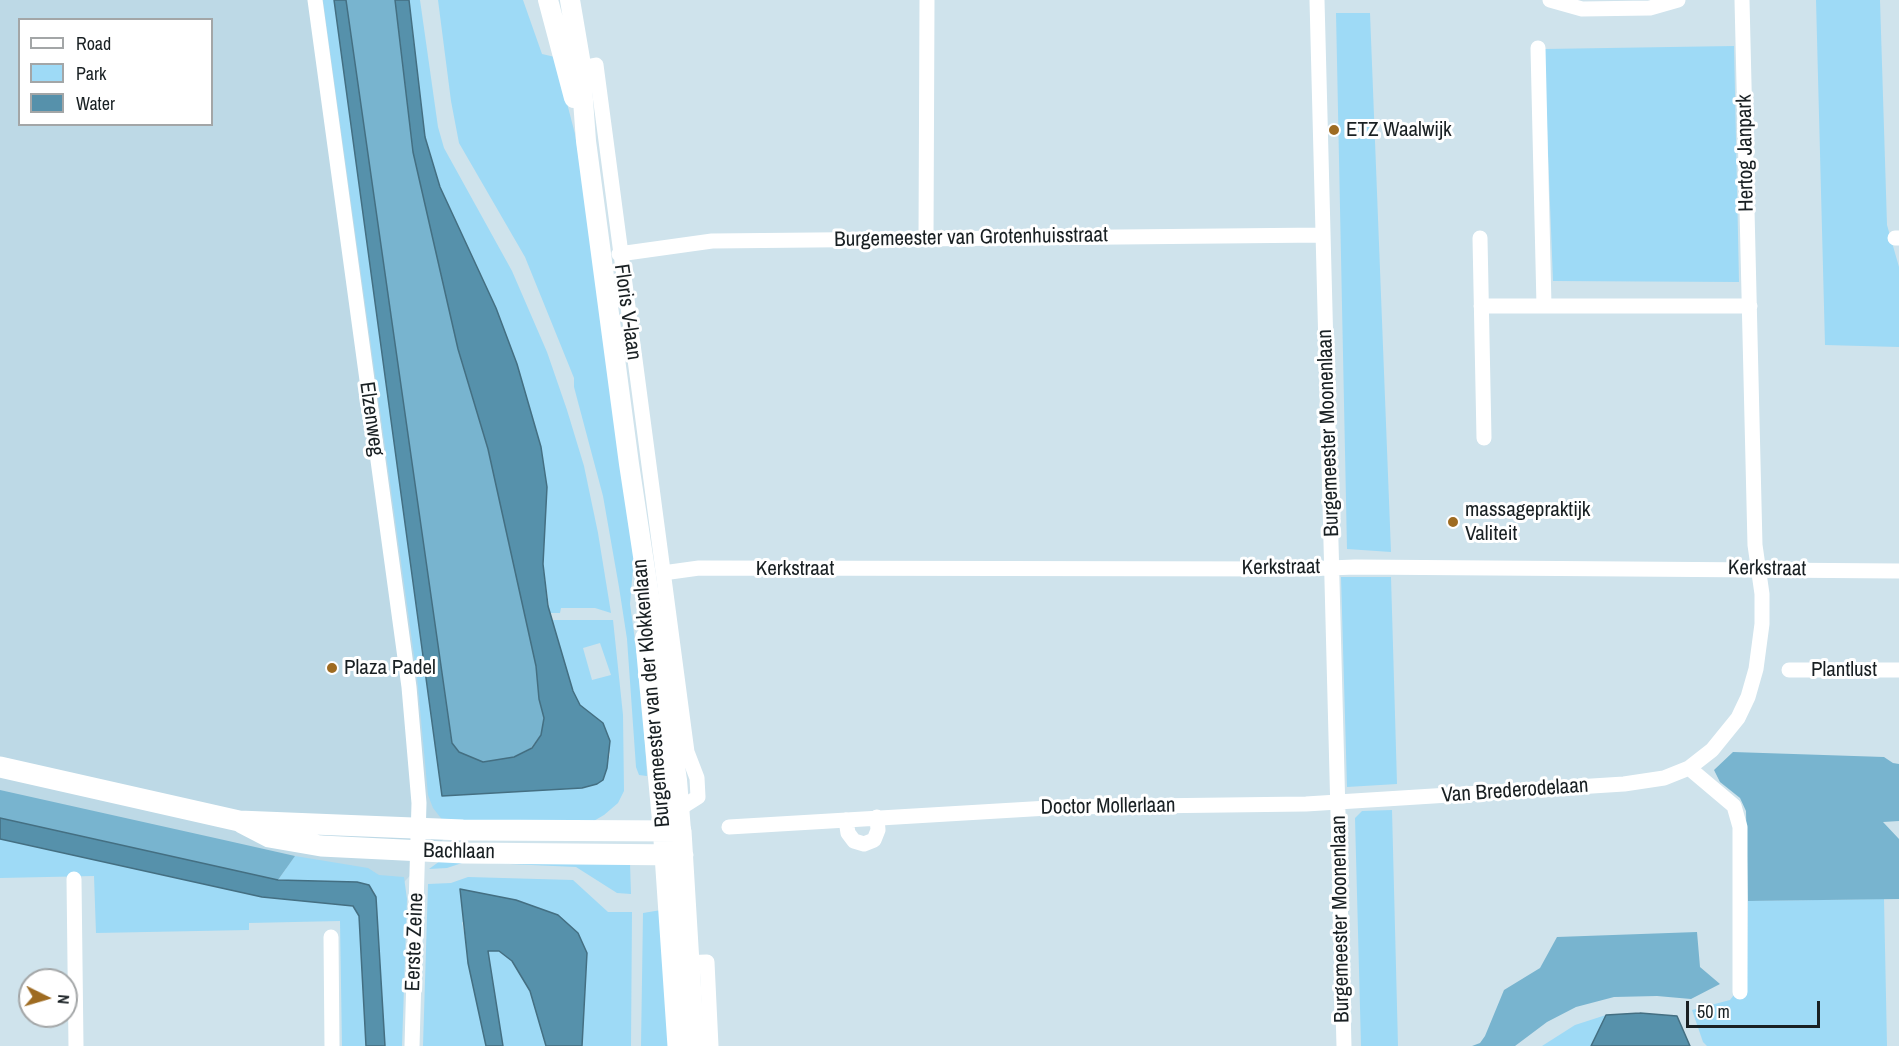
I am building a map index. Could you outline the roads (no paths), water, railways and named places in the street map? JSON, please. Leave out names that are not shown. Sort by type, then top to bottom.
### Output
[{"type":"main road","name":"Bachlaan","points":[[0,767],[239,821],[269,837],[310,844],[672,831]]},
{"type":"main road","name":"Burgemeester van der Klokkenlaan","points":[[672,831],[681,963],[694,1046]]},
{"type":"main road","name":"Bachlaan","points":[[418,839],[674,855]]},
{"type":"main road","name":"Burgemeester van der Klokkenlaan","points":[[678,1046],[681,963]]},
{"type":"street","name":"Elzenweg","points":[[315,0],[409,687],[419,803],[418,839]]},
{"type":"street","name":"Floris V-laan","points":[[548,0],[574,69]]},
{"type":"street","name":"Floris V-laan","points":[[570,0],[574,69],[586,141],[640,545]]},
{"type":"street","points":[[926,239],[927,0]]},
{"type":"street","name":"Burgemeester Moonenlaan","points":[[1317,0],[1344,1046]]},
{"type":"street","points":[[1550,0],[1582,9],[1650,8],[1678,0]]},
{"type":"street","name":"Hertog Janpark","points":[[1742,0],[1755,545],[1759,569]]},
{"type":"street","points":[[1538,48],[1544,306]]},
{"type":"street","name":"Floris V-laan","points":[[574,69],[596,65],[619,254],[663,573]]},
{"type":"street","name":"Burgemeester van Grotenhuisstraat","points":[[619,254],[712,241],[1323,235]]},
{"type":"street","points":[[1480,237],[1484,438]]},
{"type":"street","points":[[1481,306],[1750,306]]},
{"type":"street","name":"Burgemeester van der Klokkenlaan","points":[[640,545],[666,697],[679,809],[672,831]]},
{"type":"street","name":"Burgemeester van der Klokkenlaan","points":[[640,545],[645,644],[672,831]]},
{"type":"street","name":"Kerkstraat","points":[[663,573],[699,568],[1899,570]]},
{"type":"street","name":"Van Brederodelaan","points":[[1338,802],[1649,782],[1689,768],[1726,735],[1748,697],[1756,669],[1762,624],[1759,569]]},
{"type":"street","name":"Burgemeester van der Klokkenlaan","points":[[663,573],[687,752],[695,772],[698,796],[679,809]]},
{"type":"street","name":"Plantlust","points":[[1789,670],[1899,670]]},
{"type":"street","points":[[1689,768],[1734,806],[1740,827],[1740,992]]},
{"type":"street","name":"Doctor Mollerlaan","points":[[729,827],[1065,807],[1338,802]]},
{"type":"street","points":[[846,820],[848,833],[854,841],[864,844],[874,840],[878,830],[877,817]]},
{"type":"street","name":"Eerste Zeine","points":[[412,1046],[418,839]]},
{"type":"street","points":[[74,879],[76,1046]]},
{"type":"street","points":[[331,937],[332,1046]]},
{"type":"street","points":[[681,963],[707,962],[711,1046]]},
{"type":"water","points":[[334,0],[346,0],[452,743],[459,752],[483,762],[514,757],[532,748],[541,735],[544,718],[539,699],[536,666],[488,449],[458,349],[413,152],[395,0],[409,0],[425,137],[440,187],[496,308],[517,364],[541,447],[547,487],[543,564],[548,606],[573,691],[580,705],[603,723],[610,741],[607,768],[603,780],[597,784],[582,788],[442,796]]},
{"type":"water","points":[[0,818],[278,880],[357,882],[369,885],[376,897],[385,1046],[366,1046],[359,916],[353,906],[262,897],[0,839]]},
{"type":"water","points":[[460,889],[516,900],[558,915],[578,933],[587,953],[582,1046],[546,1046],[530,991],[512,961],[499,951],[488,951],[503,1046],[486,1046],[468,963]]},
{"type":"water","points":[[1640,1013],[1677,1016],[1690,1046],[1591,1046],[1606,1015]]},
{"type":"place","name":"ETZ Waalwijk","points":[[1334,130]]},
{"type":"place","name":"massagepraktijk Valiteit","points":[[1453,522]]},
{"type":"place","name":"Plaza Padel","points":[[332,668]]}]
